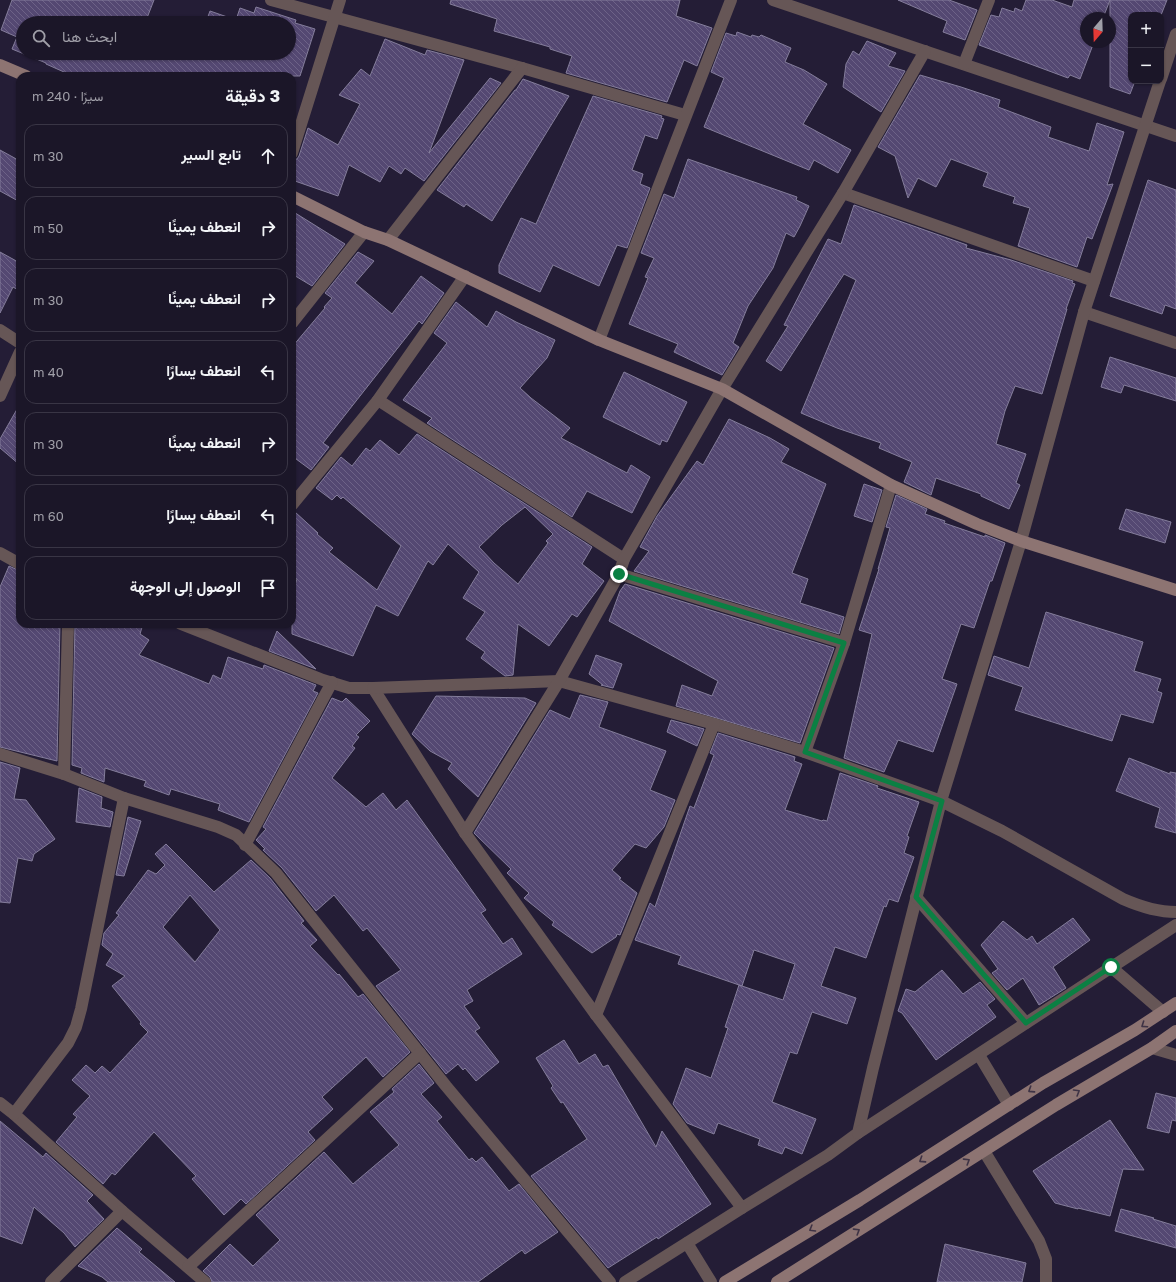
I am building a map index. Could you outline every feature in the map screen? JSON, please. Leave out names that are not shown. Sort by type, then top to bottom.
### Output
[{"type":"street","points":[[271,0],[522,68],[685,115]]},
{"type":"street","points":[[296,140],[340,0]]},
{"type":"street","points":[[599,340],[730,0]]},
{"type":"street","points":[[773,0],[1176,136]]},
{"type":"street","points":[[964,64],[989,0]]},
{"type":"street","points":[[1164,71],[1176,34]]},
{"type":"street","points":[[465,833],[559,681],[619,574],[624,559],[722,389],[843,193],[925,51]]},
{"type":"street","points":[[0,65],[17,72]]},
{"type":"street","points":[[388,240],[522,68]]},
{"type":"street","points":[[858,1133],[916,897],[942,801],[1021,541],[1084,312],[1160,84]]},
{"type":"street","points":[[843,193],[1094,281]]},
{"type":"street","points":[[296,198],[364,232],[388,240],[599,340],[722,389],[891,485],[976,524],[1021,541],[1176,590]]},
{"type":"street","points":[[296,318],[364,232]]},
{"type":"street","points":[[297,491],[378,400],[465,276]]},
{"type":"street","points":[[1084,312],[1176,343]]},
{"type":"street","points":[[0,330],[16,340]]},
{"type":"street","points":[[0,396],[16,361]]},
{"type":"street","points":[[378,400],[624,559]]},
{"type":"street","points":[[805,752],[844,643],[891,485]]},
{"type":"street","points":[[0,553],[16,562]]},
{"type":"street","points":[[619,574],[844,643]]},
{"type":"street","points":[[64,774],[68,628]]},
{"type":"street","points":[[196,628],[349,688],[559,681],[714,724],[805,752],[942,801],[1002,831],[1123,899],[1138,905],[1176,912]]},
{"type":"street","points":[[245,845],[332,682]]},
{"type":"street","points":[[373,688],[465,833],[596,1015],[742,1208]]},
{"type":"street","points":[[596,1015],[714,724]]},
{"type":"street","points":[[0,754],[64,774],[124,798],[218,827],[236,835],[276,873],[420,1053],[610,1282]]},
{"type":"street","points":[[14,1114],[68,1043],[76,1027],[81,1009],[124,798]]},
{"type":"street","points":[[916,897],[1026,1023]]},
{"type":"street","points":[[625,1282],[828,1155],[858,1133],[1176,925]]},
{"type":"street","points":[[1111,967],[1163,1012]]},
{"type":"street","points":[[724,1282],[853,1204],[1042,1083],[1136,1030],[1176,1003]]},
{"type":"street","points":[[777,1282],[1056,1104],[1152,1048],[1176,1030]]},
{"type":"street","points":[[1152,1048],[1176,1055]]},
{"type":"street","points":[[188,1267],[420,1053]]},
{"type":"street","points":[[979,1055],[1009,1105]]},
{"type":"street","points":[[0,1103],[205,1282]]},
{"type":"street","points":[[984,1151],[1039,1241],[1046,1259],[1046,1282]]},
{"type":"street","points":[[51,1282],[122,1211]]},
{"type":"street","points":[[687,1243],[711,1282]]},
{"type":"building","points":[[12,0],[154,0],[148,16],[16,16],[16,37],[1,30]]},
{"type":"building","points":[[451,0],[680,0],[676,16],[712,28],[697,66],[684,60],[667,102],[566,73],[572,56],[550,49],[550,47],[494,31],[497,19],[450,4]]},
{"type":"building","points":[[898,0],[949,0],[977,10],[965,40],[943,32],[947,21]]},
{"type":"building","points":[[1026,0],[1052,0],[1072,7],[1074,0],[1110,0],[1105,12],[1080,12],[1080,48],[1092,48],[1080,79],[1070,75],[1068,78],[979,45],[991,15],[999,17],[1002,8],[1014,12],[1015,8],[1022,11]]},
{"type":"building","points":[[1110,0],[1167,0],[1162,12],[1128,12],[1128,84],[1134,84],[1130,94],[1110,87],[1110,48],[1116,48],[1116,12],[1110,12]]},
{"type":"building","points":[[256,7],[284,16],[237,16],[240,8],[254,13]]},
{"type":"building","points":[[210,11],[224,16],[208,16]]},
{"type":"building","points":[[296,23],[315,29],[300,76],[296,76],[296,72],[64,72],[39,60],[296,60]]},
{"type":"building","points":[[737,32],[751,37],[752,35],[759,37],[761,35],[791,48],[785,62],[804,70],[827,84],[803,124],[851,150],[838,173],[814,160],[809,170],[704,127],[724,78],[711,72],[726,33],[736,36]]},
{"type":"building","points":[[16,39],[16,51],[12,49]]},
{"type":"building","points":[[385,39],[425,55],[427,50],[464,60],[429,153],[490,78],[501,83],[424,181],[405,168],[401,174],[389,166],[380,182],[349,165],[338,196],[296,181],[296,159],[299,156],[308,128],[338,145],[360,104],[339,95],[361,69],[370,76]]},
{"type":"building","points":[[867,41],[896,53],[888,66],[905,71],[881,112],[843,87],[846,64],[853,51],[859,55]]},
{"type":"building","points":[[920,75],[1000,100],[998,107],[1051,127],[1048,137],[1089,151],[1097,123],[1124,132],[1107,185],[1113,184],[1092,239],[1087,237],[1077,267],[1018,246],[1030,208],[1013,203],[1015,197],[983,186],[988,173],[951,159],[936,187],[918,178],[908,198],[895,156],[878,147]]},
{"type":"building","points":[[523,79],[569,96],[492,221],[466,204],[464,207],[437,190],[516,90]]},
{"type":"building","points":[[593,96],[662,116],[661,118],[664,119],[657,139],[645,135],[632,170],[643,174],[640,184],[650,188],[627,248],[617,245],[599,286],[553,265],[540,292],[499,273],[499,265],[521,218],[536,224]]},
{"type":"building","points":[[0,150],[16,159],[16,200],[0,191]]},
{"type":"building","points":[[688,159],[797,197],[796,200],[809,206],[794,237],[786,233],[773,268],[748,306],[733,343],[739,347],[722,375],[674,352],[678,344],[629,324],[648,278],[645,277],[654,258],[641,253],[664,194],[674,198]]},
{"type":"building","points":[[1148,180],[1176,190],[1176,309],[1165,305],[1162,314],[1110,296]]},
{"type":"building","points":[[854,205],[967,245],[966,248],[1011,260],[1073,281],[1072,283],[1075,284],[1066,309],[1042,394],[1015,386],[1005,411],[996,444],[1026,454],[1016,483],[1020,485],[1009,509],[981,496],[981,494],[936,478],[931,495],[904,482],[912,462],[879,448],[881,443],[837,428],[801,413],[856,280],[844,274],[781,371],[766,361],[788,326],[784,325],[828,239],[841,244]]},
{"type":"building","points":[[296,213],[345,244],[312,286],[296,276]]},
{"type":"building","points":[[0,252],[16,261],[16,289],[13,287],[0,313]]},
{"type":"building","points":[[358,252],[374,261],[355,283],[392,314],[421,276],[444,293],[422,324],[419,321],[323,443],[329,447],[311,470],[296,459],[296,342],[332,298],[325,293]]},
{"type":"building","points":[[456,302],[487,327],[496,311],[555,340],[547,358],[520,388],[570,428],[561,438],[627,473],[631,465],[650,477],[632,513],[587,491],[572,517],[427,423],[432,418],[403,400],[447,343],[434,333]]},
{"type":"building","points":[[1110,357],[1176,378],[1176,401],[1124,385],[1121,393],[1101,387]]},
{"type":"building","points":[[624,372],[687,402],[667,442],[662,440],[660,445],[603,417]]},
{"type":"building","points":[[16,411],[16,462],[0,448],[0,439]]},
{"type":"building","points":[[729,419],[770,438],[789,449],[781,462],[826,484],[792,573],[808,579],[800,603],[844,617],[839,634],[634,571],[649,551],[640,547],[657,516],[697,461],[703,465]]},
{"type":"building","points":[[417,434],[592,547],[582,564],[604,581],[577,617],[572,614],[549,646],[518,624],[513,675],[505,676],[481,658],[485,652],[466,639],[485,612],[463,598],[479,572],[448,544],[433,565],[428,561],[398,616],[376,605],[353,656],[292,634],[292,628],[296,628],[296,513],[333,548],[329,552],[377,590],[401,546],[343,497],[341,499],[337,495],[332,500],[316,488],[341,457],[352,466],[366,448],[370,451],[380,440],[399,455]],"holes":[[[525,507],[553,534],[546,541],[548,543],[518,584],[494,563],[479,547],[502,525]]]},
{"type":"building","points":[[864,484],[882,490],[872,522],[854,516]]},
{"type":"building","points":[[896,495],[927,509],[925,514],[945,521],[944,523],[985,537],[985,535],[1005,543],[974,628],[961,624],[942,679],[957,684],[933,752],[898,740],[884,772],[844,758],[872,634],[859,630],[879,569],[890,528],[886,527]]},
{"type":"building","points":[[1126,509],[1171,522],[1165,543],[1119,529]]},
{"type":"building","points":[[9,566],[16,569],[16,628],[60,628],[57,761],[0,747],[0,587]]},
{"type":"building","points":[[625,584],[834,648],[800,743],[676,706],[682,685],[712,696],[718,681],[609,621],[620,591]]},
{"type":"building","points":[[1046,612],[1143,642],[1134,671],[1161,679],[1157,691],[1162,693],[1153,723],[1121,714],[1112,741],[1015,710],[1023,687],[988,675],[994,656],[1029,668]]},
{"type":"building","points":[[75,628],[142,628],[140,634],[149,640],[139,655],[209,684],[213,675],[221,679],[228,657],[263,669],[264,665],[316,685],[313,691],[318,693],[249,822],[218,810],[220,804],[171,789],[169,795],[144,786],[146,781],[105,768],[104,782],[81,773],[82,768],[72,765]]},
{"type":"building","points":[[277,631],[316,669],[269,651]]},
{"type":"building","points":[[596,655],[622,664],[613,688],[601,685],[603,685],[589,674]]},
{"type":"building","points":[[580,695],[608,702],[599,727],[666,751],[650,790],[675,800],[664,827],[646,848],[635,844],[612,870],[621,878],[619,879],[637,893],[620,935],[617,934],[616,937],[592,953],[552,925],[554,922],[524,898],[529,893],[507,873],[511,869],[474,833],[550,710],[570,719]]},
{"type":"building","points":[[436,696],[525,698],[536,703],[478,797],[448,769],[452,763],[430,751],[412,734]]},
{"type":"building","points":[[332,698],[342,702],[346,698],[370,721],[356,735],[359,737],[352,746],[355,748],[332,778],[366,807],[383,793],[396,810],[407,800],[486,910],[481,913],[503,944],[512,938],[522,954],[467,990],[473,1001],[464,1006],[480,1028],[475,1031],[499,1062],[476,1081],[465,1068],[463,1070],[458,1064],[446,1074],[376,986],[401,970],[367,928],[363,931],[334,895],[316,911],[282,868],[263,850],[265,849],[256,840],[266,829],[263,827]]},
{"type":"building","points":[[671,720],[704,729],[697,746],[667,732]]},
{"type":"building","points":[[718,733],[795,757],[794,761],[802,764],[785,810],[822,821],[827,821],[840,773],[878,786],[877,788],[919,802],[907,836],[909,837],[904,853],[914,857],[898,902],[889,899],[886,907],[884,906],[866,958],[835,947],[821,986],[856,998],[847,1024],[812,1012],[797,1054],[790,1052],[772,1102],[816,1119],[802,1154],[785,1147],[782,1154],[758,1145],[760,1139],[718,1123],[714,1134],[687,1123],[673,1104],[686,1068],[711,1078],[728,1028],[725,1027],[739,985],[783,1000],[795,964],[754,950],[742,986],[678,964],[681,956],[635,940],[650,903],[655,907],[690,806],[694,808],[714,755],[710,753]]},
{"type":"building","points":[[1129,758],[1170,774],[1170,772],[1176,773],[1176,833],[1155,827],[1160,808],[1116,791]]},
{"type":"building","points":[[0,762],[20,768],[14,799],[26,800],[55,839],[34,854],[32,861],[18,858],[10,903],[0,902]]},
{"type":"building","points":[[79,788],[102,797],[101,808],[113,812],[110,827],[76,822]]},
{"type":"building","points":[[128,817],[141,821],[124,876],[116,875]]},
{"type":"building","points":[[166,844],[214,892],[251,860],[270,878],[304,921],[301,923],[317,940],[310,946],[338,975],[339,974],[358,997],[363,994],[410,1052],[383,1077],[366,1057],[322,1097],[333,1109],[308,1132],[315,1140],[246,1204],[241,1199],[224,1215],[192,1179],[196,1176],[154,1132],[115,1175],[112,1173],[103,1184],[56,1142],[77,1117],[73,1114],[90,1096],[72,1080],[86,1065],[95,1073],[102,1066],[110,1073],[148,1032],[140,1024],[141,1022],[112,986],[125,976],[106,965],[113,954],[102,945],[104,933],[119,915],[116,913],[148,870],[156,874],[165,865],[155,854]],"holes":[[[190,895],[220,930],[195,962],[163,927]]]},
{"type":"building","points":[[1073,918],[1090,940],[1053,967],[1066,988],[1039,1005],[1023,978],[1007,990],[992,973],[998,969],[981,945],[1003,921],[1027,940],[1032,936],[1037,944]]},
{"type":"building","points":[[942,970],[963,994],[980,982],[995,999],[987,1005],[996,1017],[936,1060],[902,1013],[898,1011],[906,989],[915,992]]},
{"type":"building","points":[[564,1040],[579,1064],[595,1054],[603,1067],[608,1065],[656,1147],[662,1131],[711,1204],[658,1239],[657,1237],[608,1268],[531,1176],[587,1139],[563,1102],[561,1103],[551,1088],[553,1086],[536,1058]]},
{"type":"building","points":[[419,1064],[434,1083],[421,1094],[442,1117],[437,1121],[469,1160],[472,1158],[476,1162],[482,1157],[509,1191],[519,1184],[558,1232],[525,1254],[522,1250],[478,1282],[212,1282],[210,1277],[203,1271],[230,1244],[253,1266],[280,1240],[256,1215],[324,1152],[353,1184],[399,1145],[370,1112],[394,1092],[392,1089]]},
{"type":"building","points":[[1156,1093],[1176,1098],[1176,1121],[1172,1120],[1169,1133],[1147,1128]]},
{"type":"building","points":[[1110,1120],[1144,1170],[1123,1169],[1110,1216],[1055,1203],[1033,1171]]},
{"type":"building","points":[[0,1121],[43,1157],[46,1153],[93,1195],[87,1201],[104,1219],[75,1247],[64,1233],[34,1207],[22,1244],[0,1236]]},
{"type":"building","points":[[1121,1209],[1176,1226],[1176,1248],[1115,1231]]},
{"type":"building","points":[[117,1228],[142,1249],[139,1252],[175,1282],[108,1282],[102,1277],[78,1266]]},
{"type":"building","points":[[945,1244],[1026,1263],[1022,1282],[937,1282]]},
{"type":"route","points":[[619,574],[844,643],[805,752],[942,801],[916,897],[1026,1023],[1111,967]]}]
